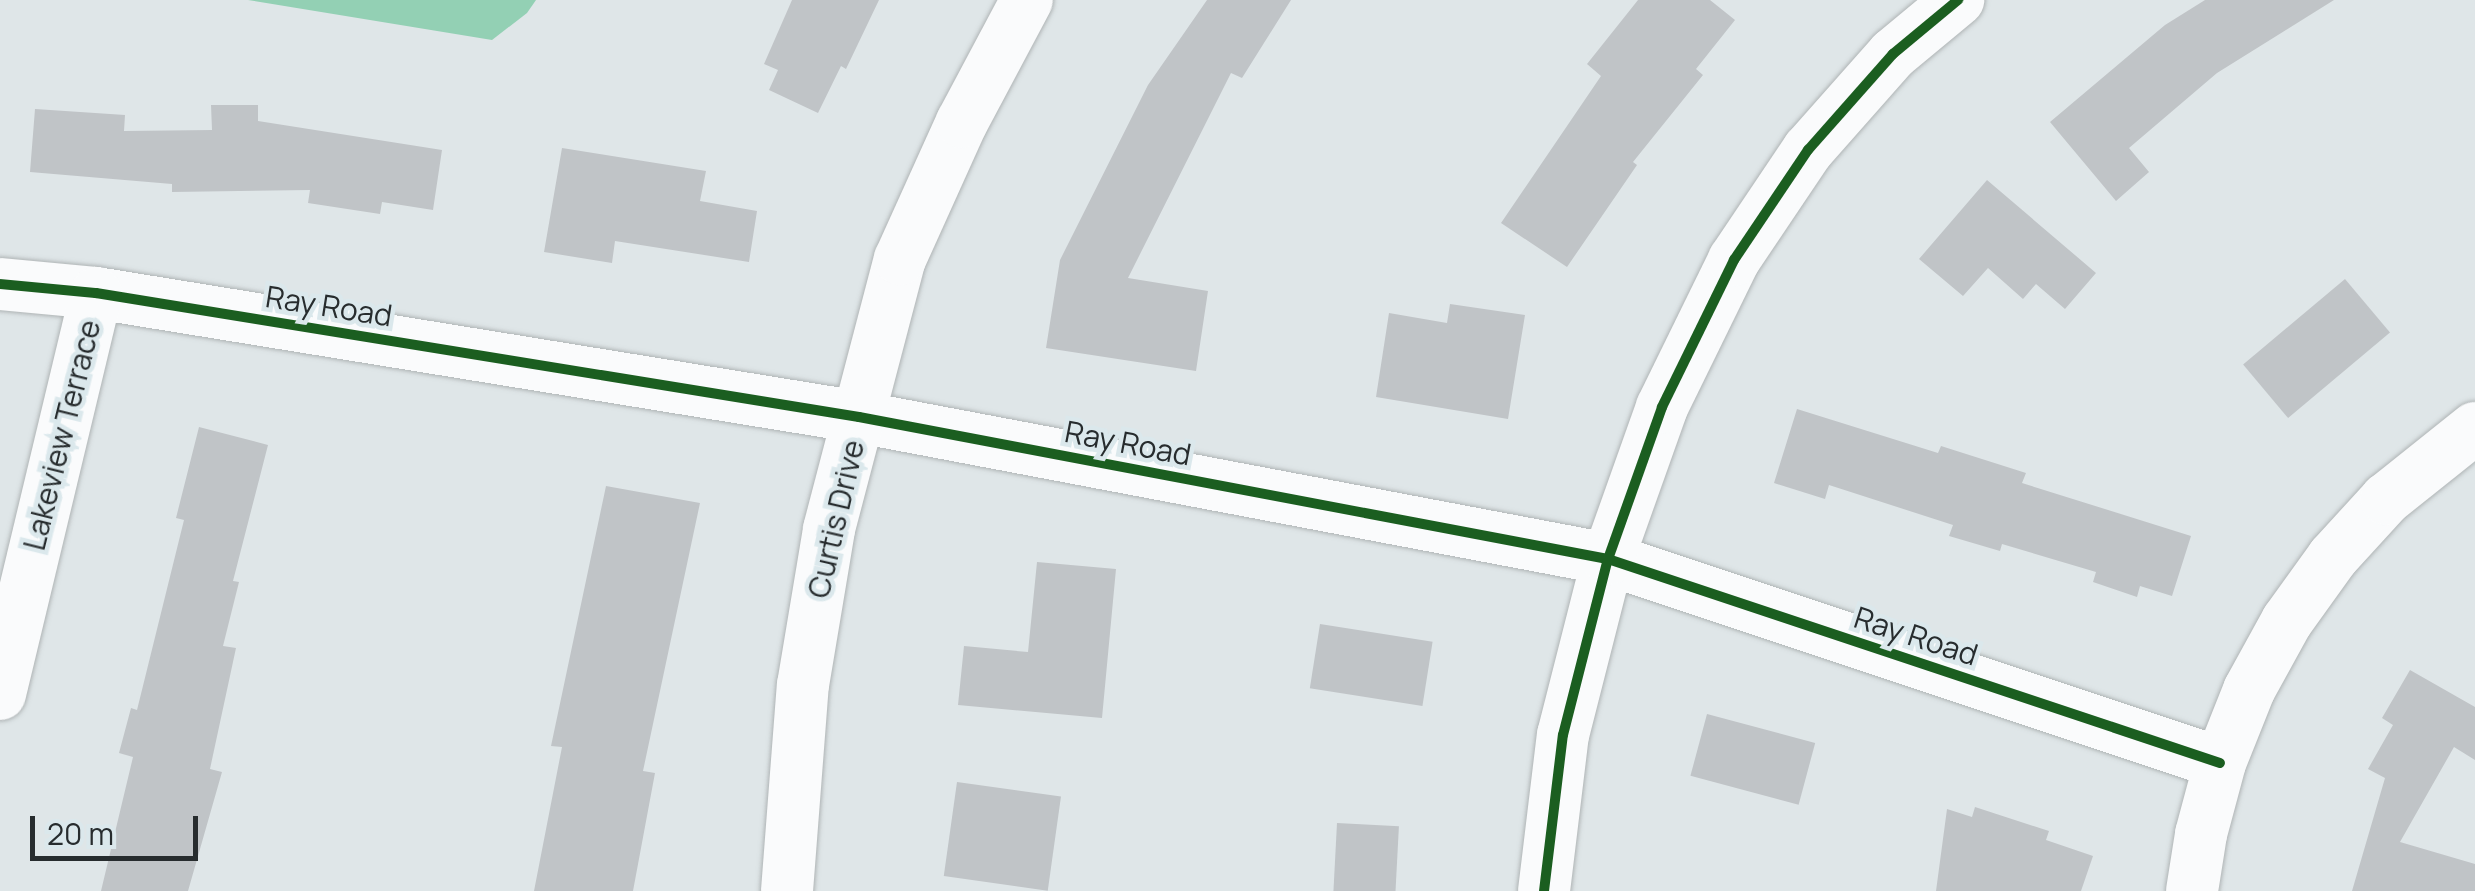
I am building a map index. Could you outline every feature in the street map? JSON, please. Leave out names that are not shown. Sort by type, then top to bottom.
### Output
[{"type":"street","name":"Curtis Drive","points":[[788,891],[803,685],[829,529],[900,259],[962,122],[1026,0]]},
{"type":"street","points":[[1544,891],[1562,735],[1608,560],[1662,407],[1734,260],[1808,150],[1893,54],[1958,0]]},
{"type":"street","name":"Ray Road","points":[[0,284],[96,293],[859,417],[1608,560],[2220,764]]},
{"type":"street","name":"Lakeview Terrace","points":[[0,694],[96,293]]},
{"type":"street","points":[[2192,891],[2201,834],[2220,764],[2249,690],[2287,621],[2333,557],[2386,499],[2475,428]]},
{"type":"green space","points":[[248,0],[536,0],[527,13],[492,40]]},
{"type":"building","points":[[792,0],[879,0],[846,69],[841,66],[818,113],[769,90],[778,70],[764,64]]},
{"type":"building","points":[[1207,0],[1291,0],[1242,78],[1231,73],[1128,278],[1208,291],[1196,371],[1046,348],[1060,260],[1148,85]]},
{"type":"building","points":[[1638,0],[1710,0],[1735,20],[1696,69],[1703,75],[1633,162],[1637,165],[1567,267],[1501,223],[1601,76],[1587,64]]},
{"type":"building","points":[[2205,0],[2334,0],[2217,73],[2129,148],[2149,172],[2116,201],[2050,122],[2165,25]]},
{"type":"building","points":[[211,105],[258,105],[258,121],[442,150],[433,210],[382,202],[380,214],[308,203],[310,190],[172,192],[172,184],[30,172],[35,109],[125,115],[124,131],[212,130]]},
{"type":"building","points":[[562,148],[706,171],[700,201],[757,211],[749,262],[615,241],[612,263],[544,252]]},
{"type":"building","points":[[1987,180],[2096,273],[2065,309],[2036,284],[2023,299],[1988,268],[1963,296],[1919,259]]},
{"type":"building","points":[[2345,279],[2390,333],[2288,418],[2243,364]]},
{"type":"building","points":[[1450,304],[1525,315],[1508,419],[1376,397],[1389,313],[1447,323]]},
{"type":"building","points":[[1797,409],[1938,453],[1941,446],[2026,473],[2022,483],[2191,536],[2172,596],[2140,586],[2137,597],[2093,582],[2096,572],[2002,544],[2000,551],[1949,536],[1953,525],[1829,485],[1825,499],[1774,483]]},
{"type":"building","points":[[199,427],[268,445],[233,581],[239,582],[223,646],[236,648],[210,769],[222,772],[188,891],[101,891],[133,757],[119,753],[131,708],[137,710],[184,520],[176,518]]},
{"type":"building","points":[[606,486],[700,503],[643,771],[655,773],[633,891],[534,891],[562,747],[551,746]]},
{"type":"building","points":[[1037,562],[1116,569],[1102,718],[958,705],[964,646],[1028,652]]},
{"type":"building","points":[[1320,624],[1433,642],[1422,706],[1310,688]]},
{"type":"building","points":[[2410,670],[2475,707],[2475,760],[2454,747],[2400,842],[2475,864],[2475,891],[2352,891],[2385,778],[2368,769],[2393,725],[2382,718]]},
{"type":"building","points":[[1707,714],[1815,743],[1799,805],[1690,776]]},
{"type":"building","points":[[957,782],[1061,797],[1048,891],[944,876]]},
{"type":"building","points":[[1975,807],[2049,831],[2046,840],[2093,856],[2081,891],[1936,891],[1947,809],[1972,817]]},
{"type":"building","points":[[1337,823],[1399,826],[1396,891],[1333,891]]},
{"type":"cycle path","points":[[1544,891],[1563,735],[1608,559],[1662,407],[1734,260],[1808,150],[1893,54],[1958,0]]},
{"type":"cycle path","points":[[0,284],[96,293],[859,417],[1608,559],[2220,763]]}]
